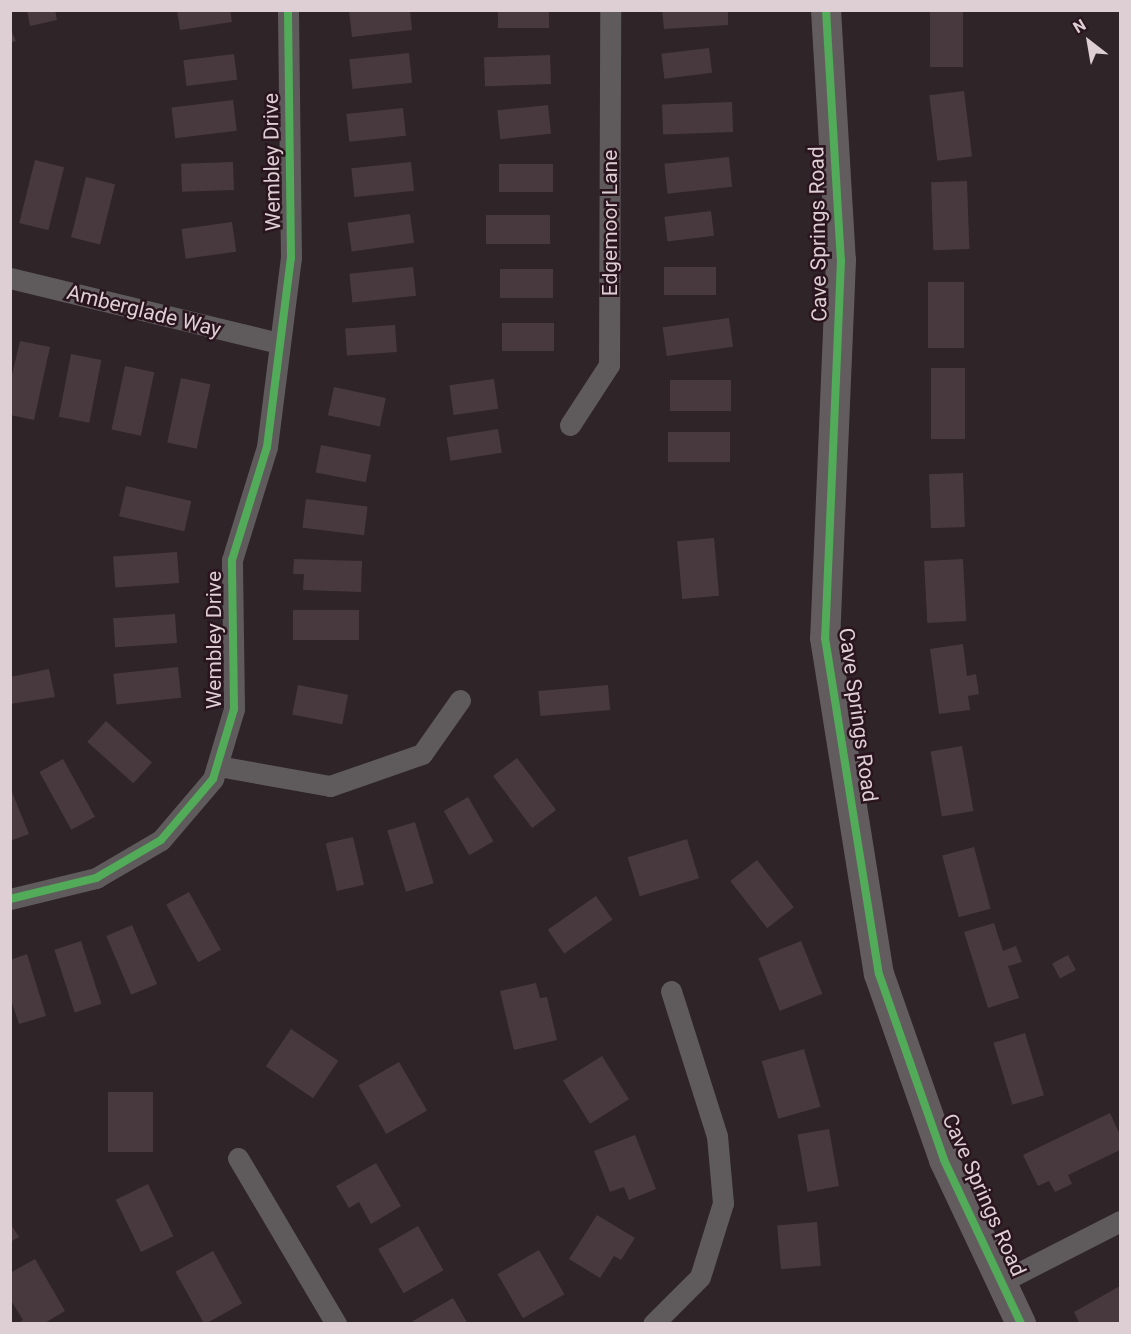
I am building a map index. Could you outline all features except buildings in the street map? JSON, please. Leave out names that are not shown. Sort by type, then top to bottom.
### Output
[{"type":"street","name":"Wembley Drive","points":[[10,899],[96,878],[161,840],[213,779],[218,766],[234,709],[232,560],[267,447],[278,343],[291,258],[288,10]]},
{"type":"street","name":"Edgemoor Lane","points":[[570,424],[609,364],[610,10]]},
{"type":"street","name":"Cave Springs Road","points":[[826,10],[841,260],[825,638],[879,974],[944,1160],[1021,1323]]},
{"type":"street","name":"Amberglade Way","points":[[10,279],[278,343]]},
{"type":"street","points":[[218,766],[330,786],[422,754],[460,700]]},
{"type":"street","points":[[653,1323],[700,1277],[723,1203],[717,1136],[671,992]]},
{"type":"street","points":[[238,1158],[336,1323]]},
{"type":"street","points":[[1002,1281],[1120,1221]]},
{"type":"cycle path","points":[[10,899],[96,878],[161,840],[213,779],[234,709],[232,560],[267,447],[291,258],[288,10]]},
{"type":"cycle path","points":[[826,10],[841,260],[825,638],[879,974],[944,1160],[1021,1324]]}]
